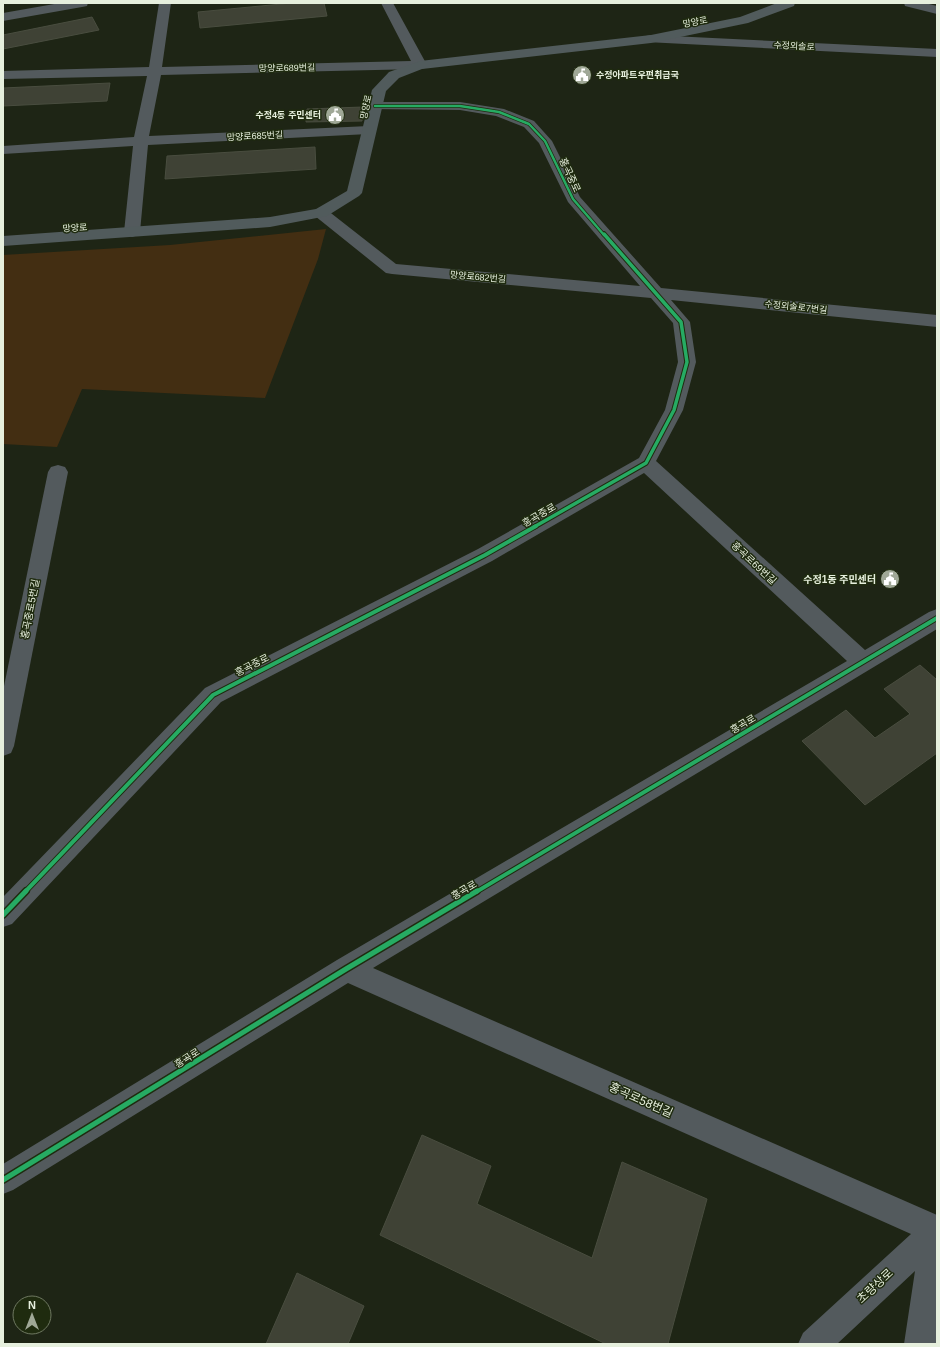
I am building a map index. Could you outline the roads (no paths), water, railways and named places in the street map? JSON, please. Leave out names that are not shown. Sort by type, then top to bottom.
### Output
[{"type":"main road","name":"망양로","points":[[3,241],[270,222],[321,213],[354,193],[379,90],[394,75],[420,65],[651,39],[743,20],[789,3]]},
{"type":"street","points":[[3,17],[82,3]]},
{"type":"street","points":[[132,232],[141,141],[155,71],[165,3]]},
{"type":"street","points":[[387,3],[420,65]]},
{"type":"street","points":[[910,3],[937,10]]},
{"type":"street","name":"수정외솔로","points":[[651,39],[937,53]]},
{"type":"street","name":"망양로689번길","points":[[3,75],[420,65]]},
{"type":"street","name":"홍곡중로","points":[[3,915],[213,695],[485,555],[646,463],[674,410],[687,362],[682,322],[572,199],[559,168],[545,141],[529,124],[499,112],[460,106],[375,106]]},
{"type":"street","name":"망양로685번길","points":[[3,150],[141,141],[369,130]]},
{"type":"street","name":"망양로682번길","points":[[321,213],[392,269],[655,293]]},
{"type":"street","name":"수정외솔로7번길","points":[[655,293],[937,321]]},
{"type":"street","name":"홍곡로69번길","points":[[646,463],[863,662]]},
{"type":"street","name":"홍곡중로5번길","points":[[3,746],[58,472]]},
{"type":"street","name":"홍곡로","points":[[3,1180],[346,969],[937,618]]},
{"type":"street","name":"홍곡로58번길","points":[[346,969],[936,1230]]},
{"type":"street","points":[[920,1344],[936,1230]]},
{"type":"street","name":"초량상로","points":[[814,1344],[936,1230]]},
{"type":"place","name":"수정아파트우편취급국","points":[[582,75]]},
{"type":"place","name":"수정4동 주민센터","points":[[335,115]]},
{"type":"place","name":"수정1동 주민센터","points":[[890,579]]}]
